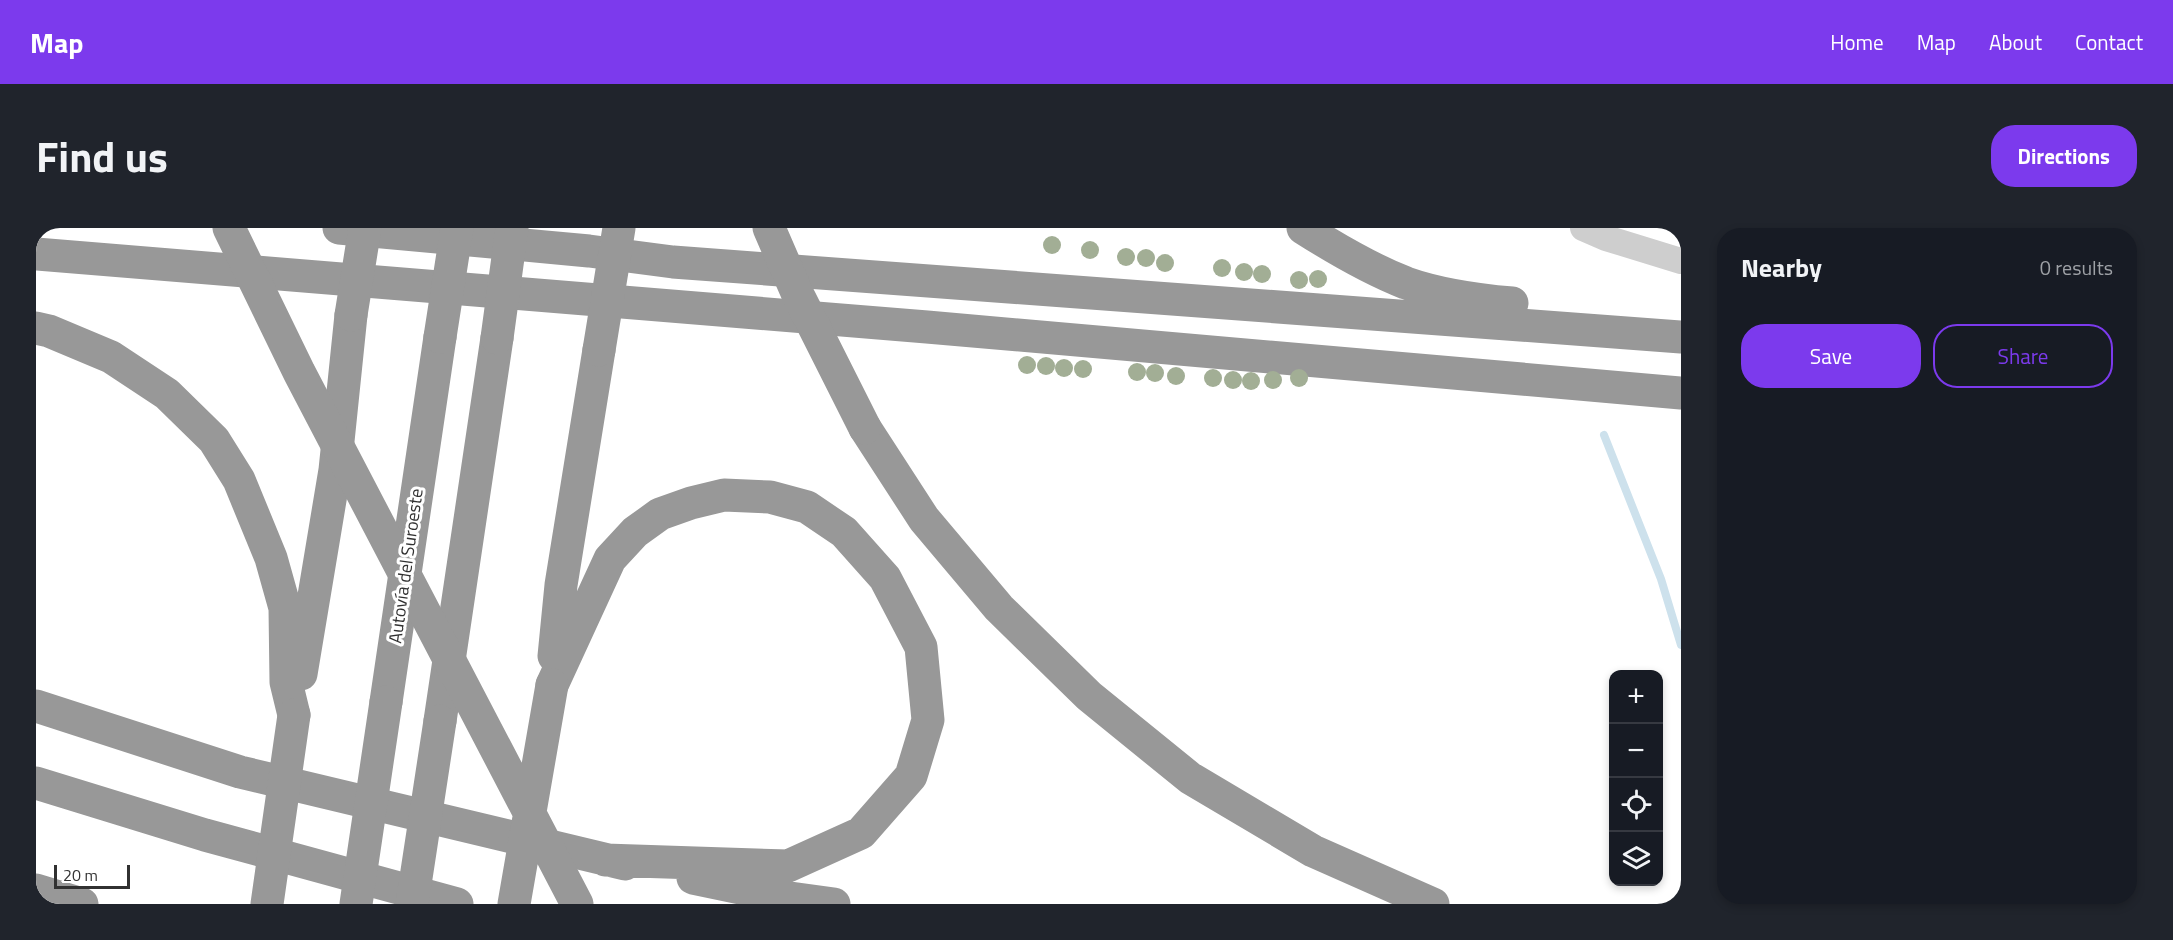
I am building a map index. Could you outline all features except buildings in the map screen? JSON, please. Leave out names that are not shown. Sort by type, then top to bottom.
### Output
[{"type":"highway","points":[[229,228],[299,372],[577,904]]},
{"type":"highway","points":[[339,228],[589,250],[673,262],[1681,337]]},
{"type":"highway","points":[[267,904],[294,715],[335,470],[351,315],[365,228]]},
{"type":"highway","name":"Autovía del Suroeste","points":[[356,904],[457,228]]},
{"type":"highway","points":[[412,904],[512,228]]},
{"type":"highway","points":[[514,904],[552,685],[561,585],[619,228]]},
{"type":"highway","points":[[769,228],[798,295],[865,428],[932,528],[999,608],[1089,696],[1201,784],[1313,851],[1433,904]]},
{"type":"highway","points":[[1303,228],[1341,253],[1407,283],[1474,299],[1681,319]]},
{"type":"highway","points":[[36,254],[927,327],[1680,393]]},
{"type":"highway","points":[[36,328],[49,331],[111,357],[167,394],[214,440],[239,480],[272,558],[285,608],[286,682],[294,715]]},
{"type":"highway","points":[[552,685],[610,559],[635,532],[660,514],[724,495],[770,498],[807,507],[844,532],[885,578],[921,646],[928,720],[911,776],[861,833],[788,866],[605,860]]},
{"type":"highway","points":[[36,684],[119,714],[204,761]]},
{"type":"highway","points":[[36,706],[240,772],[605,860],[783,897],[834,904]]},
{"type":"highway","points":[[36,783],[205,835],[457,904]]},
{"type":"highway","points":[[36,890],[82,904]]},
{"type":"street","points":[[1583,228],[1606,238],[1681,261]]},
{"type":"waterway","points":[[1604,435],[1661,579],[1681,645]]}]
